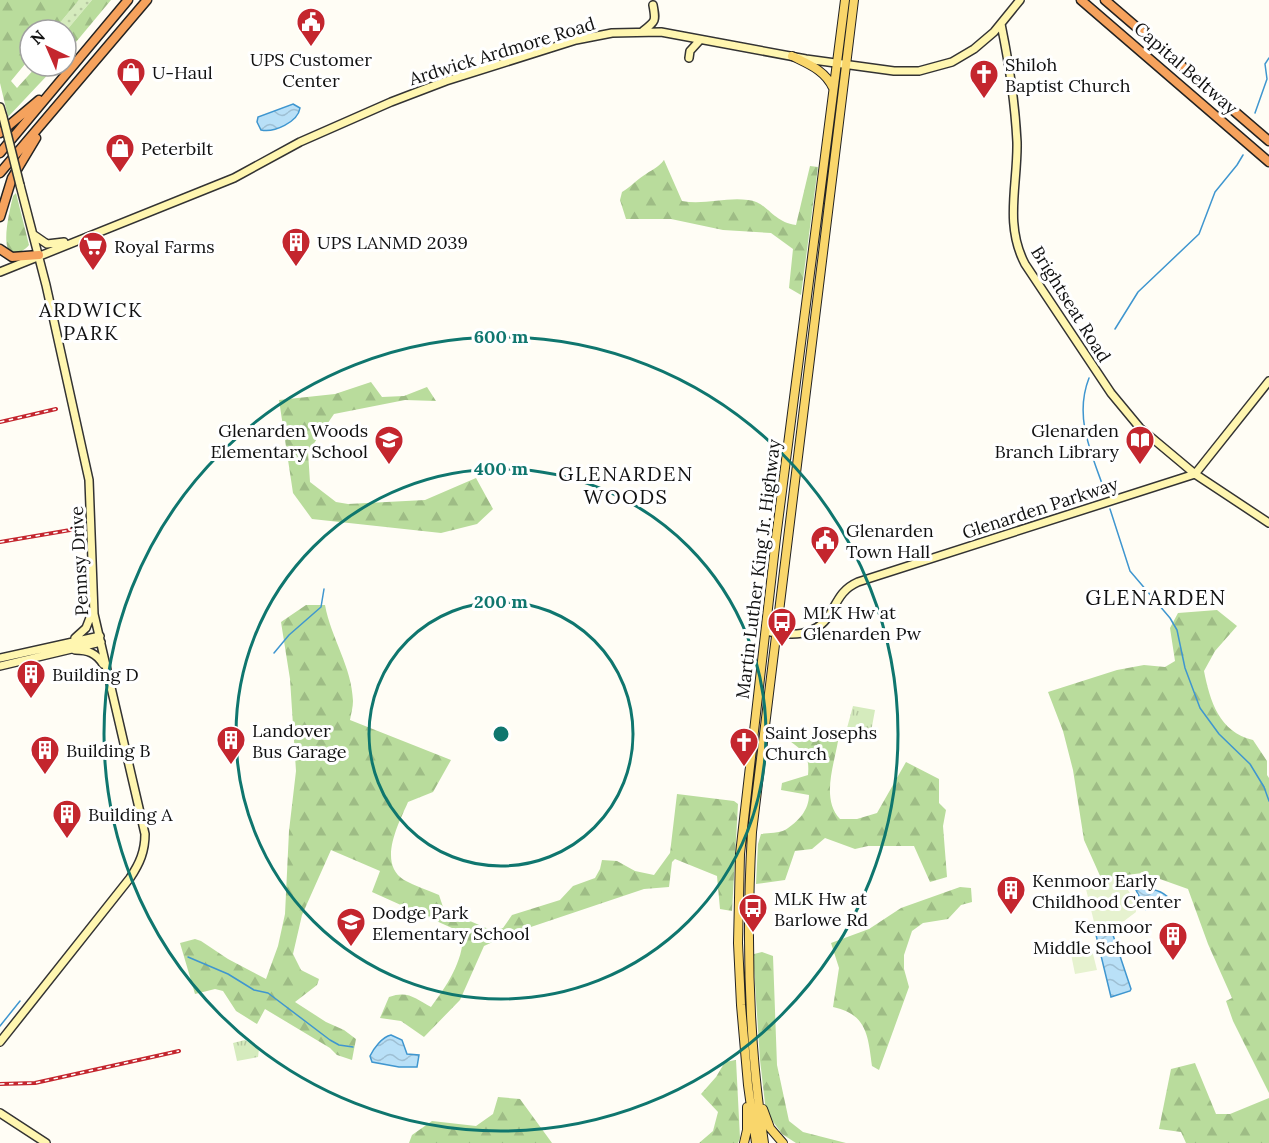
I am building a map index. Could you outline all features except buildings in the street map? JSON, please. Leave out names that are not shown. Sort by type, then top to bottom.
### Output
[{"type":"highway","points":[[78,60],[128,0]]},
{"type":"highway","points":[[0,173],[147,0]]},
{"type":"highway","name":"Capital Beltway","points":[[1081,0],[1269,162]]},
{"type":"highway","name":"Capital Beltway","points":[[1105,0],[1269,141]]},
{"type":"highway","points":[[0,133],[28,111],[60,78]]},
{"type":"highway","points":[[0,153],[63,78]]},
{"type":"highway","points":[[0,217],[12,178],[54,110]]},
{"type":"highway","points":[[0,249],[12,257],[39,255]]},
{"type":"main road","name":"Martin Luther King Jr. Highway","points":[[756,1143],[741,1013],[738,943],[740,854],[845,0]]},
{"type":"main road","name":"Martin Luther King Jr. Highway","points":[[764,1143],[751,1023],[747,943],[750,866],[756,791],[854,0]]},
{"type":"main road","name":"Ardwick Ardmore Road","points":[[0,272],[234,178],[316,135],[420,90],[581,39],[612,33],[661,32],[792,56],[909,71],[938,67],[961,58],[1001,24],[1020,0]]},
{"type":"main road","points":[[643,31],[656,19],[654,5]]},
{"type":"main road","name":"Brightseat Road","points":[[1001,24],[1015,112],[1017,157],[1012,214],[1015,237],[1022,257],[1088,360],[1121,406],[1152,439],[1195,474],[1269,523]]},
{"type":"main road","points":[[689,58],[690,51],[700,39]]},
{"type":"main road","points":[[792,56],[821,71],[833,88]]},
{"type":"main road","name":"Pennsy Drive","points":[[0,107],[39,255],[89,480],[93,608],[145,834],[143,855],[130,878],[0,1042]]},
{"type":"main road","points":[[34,235],[47,244],[81,239]]},
{"type":"main road","points":[[1195,474],[1269,381]]},
{"type":"main road","name":"Glenarden Parkway","points":[[766,631],[798,635],[811,631],[826,619],[845,589],[862,580],[1195,474]]},
{"type":"main road","points":[[66,643],[86,628],[93,608]]},
{"type":"main road","points":[[0,658],[66,643],[100,639]]},
{"type":"main road","points":[[0,666],[100,639]]},
{"type":"main road","points":[[56,652],[89,651],[97,656],[106,669]]},
{"type":"main road","points":[[747,792],[756,791]]},
{"type":"main road","points":[[757,1082],[768,1124],[783,1143]]},
{"type":"main road","points":[[744,1143],[747,1130],[748,1085]]},
{"type":"main road","points":[[0,1113],[46,1143]]},
{"type":"green space","points":[[0,0],[79,0],[64,18],[18,18],[18,73],[11,81],[17,88],[26,78],[45,78],[8,117],[0,83]]},
{"type":"green space","points":[[79,0],[92,0],[77,18],[64,18]]},
{"type":"green space","points":[[92,0],[111,0],[78,40],[77,18]]},
{"type":"green space","points":[[664,160],[682,201],[748,200],[761,204],[781,220],[796,225],[810,166],[818,167],[801,295],[789,288],[793,249],[771,233],[723,230],[671,219],[626,219],[620,200],[622,192]]},
{"type":"green space","points":[[16,193],[29,245],[21,251],[12,253],[8,250],[6,237],[13,196]]},
{"type":"green space","points":[[371,382],[382,397],[404,396],[427,387],[436,401],[405,400],[334,414],[308,452],[310,482],[336,502],[348,504],[425,500],[476,478],[493,509],[477,524],[441,533],[312,519],[293,493],[279,400],[335,394]]},
{"type":"green space","points":[[306,605],[325,605],[352,688],[353,703],[350,720],[451,760],[433,792],[408,802],[392,842],[391,853],[396,873],[404,880],[439,895],[444,910],[491,930],[503,928],[512,915],[560,900],[573,886],[595,878],[602,860],[617,861],[635,871],[654,875],[670,853],[677,794],[734,801],[738,804],[732,911],[720,909],[717,876],[675,859],[672,862],[669,887],[644,889],[510,934],[484,946],[460,1000],[424,1037],[401,1021],[380,1018],[389,997],[396,995],[412,996],[431,1007],[458,963],[463,933],[372,892],[380,871],[331,850],[302,915],[293,954],[301,970],[319,979],[317,985],[295,1002],[356,1039],[352,1060],[337,1055],[330,1048],[265,1009],[257,1024],[236,1011],[223,991],[215,989],[195,994],[180,943],[195,939],[201,941],[228,959],[266,979],[278,946],[285,914],[289,831],[296,771],[290,679],[281,622]]},
{"type":"green space","points":[[1217,610],[1237,626],[1215,651],[1204,671],[1209,693],[1224,723],[1241,736],[1253,740],[1267,761],[1269,778],[1269,1093],[1233,1021],[1226,1001],[1232,998],[1208,944],[1188,889],[1143,873],[1101,878],[1084,840],[1073,770],[1063,731],[1048,692],[1117,670],[1144,665],[1165,667],[1175,661],[1170,628],[1178,613]]},
{"type":"green space","points":[[853,706],[875,710],[871,732],[847,728]]},
{"type":"green space","points":[[790,733],[838,741],[830,792],[834,811],[840,819],[857,819],[877,813],[906,762],[939,779],[939,803],[946,810],[943,826],[947,877],[930,882],[914,846],[868,846],[855,849],[825,838],[812,849],[795,851],[785,880],[756,884],[758,844],[761,834],[780,832],[790,827],[802,815],[809,800],[809,795],[781,790],[782,783],[808,775],[808,762],[804,754],[787,739]]},
{"type":"green space","points":[[1113,877],[1129,892],[1136,912],[1124,921],[1098,929],[1095,926],[1084,881]]},
{"type":"green space","points":[[960,887],[971,888],[972,902],[961,905],[948,919],[923,923],[912,931],[904,955],[904,969],[909,987],[879,1070],[872,1066],[867,1036],[859,1021],[844,1010],[833,1007],[839,968],[831,943],[869,929],[901,908]]},
{"type":"green space","points":[[1092,950],[1097,970],[1075,974],[1071,954]]},
{"type":"green space","points":[[762,952],[773,956],[777,1065],[789,1121],[803,1132],[846,1143],[796,1143],[782,1134],[766,1112],[754,968],[754,954]]},
{"type":"green space","points":[[245,1040],[259,1049],[258,1057],[237,1061],[233,1043]]},
{"type":"green space","points":[[736,1060],[740,1138],[738,1143],[699,1143],[713,1131],[718,1112],[701,1094],[725,1062]]},
{"type":"green space","points":[[1195,1063],[1216,1114],[1230,1114],[1269,1098],[1269,1143],[1186,1143],[1181,1132],[1159,1129],[1171,1069]]},
{"type":"green space","points":[[498,1097],[520,1099],[552,1143],[409,1143],[412,1135],[432,1121],[476,1126],[493,1114]]},
{"type":"water","points":[[293,104],[300,108],[295,118],[279,128],[261,130],[257,122],[258,117]]},
{"type":"water","points":[[1136,890],[1158,891],[1172,902],[1146,910]]},
{"type":"water","points":[[1107,930],[1112,932],[1131,989],[1111,997],[1096,935]]},
{"type":"water","points":[[391,1035],[402,1040],[407,1054],[419,1055],[417,1067],[399,1067],[372,1062],[370,1056],[381,1040]]},
{"type":"waterway","points":[[1255,113],[1267,79],[1265,64],[1269,58]]},
{"type":"waterway","points":[[1115,329],[1138,292],[1199,234],[1215,192],[1243,155]]},
{"type":"waterway","points":[[1089,378],[1083,408],[1084,423],[1106,495]]},
{"type":"waterway","points":[[1110,509],[1130,571],[1170,618],[1177,630],[1185,668],[1200,708],[1219,734],[1250,764],[1264,787],[1269,801]]},
{"type":"waterway","points":[[274,653],[289,635],[321,607],[324,589]]},
{"type":"waterway","points":[[188,957],[228,974],[254,990],[268,993],[330,1040],[339,1045],[353,1047]]},
{"type":"waterway","points":[[0,1026],[20,1001]]},
{"type":"railway","points":[[0,422],[56,409]]},
{"type":"railway","points":[[0,542],[82,528]]},
{"type":"railway","points":[[0,1084],[35,1083],[179,1051]]},
{"type":"place","name":"UPS Customer Center","points":[[311,48]]},
{"type":"place","name":"U-Haul","points":[[131,98]]},
{"type":"place","name":"Shiloh Baptist Church","points":[[984,100]]},
{"type":"place","name":"Peterbilt","points":[[120,174]]},
{"type":"place","name":"UPS LANMD 2039","points":[[296,268]]},
{"type":"place","name":"Royal Farms","points":[[93,272]]},
{"type":"place","name":"Glenarden Woods Elementary School","points":[[389,466]]},
{"type":"place","name":"Glenarden Branch Library","points":[[1140,466]]},
{"type":"place","name":"Glenarden Town Hall","points":[[825,566]]},
{"type":"place","name":"MLK Hw at Glenarden Pw","points":[[782,648]]},
{"type":"place","name":"Building D","points":[[31,700]]},
{"type":"place","name":"Landover Bus Garage","points":[[231,766]]},
{"type":"place","name":"Saint Josephs Church","points":[[744,768]]},
{"type":"place","name":"Building B","points":[[45,776]]},
{"type":"place","name":"Building A","points":[[67,840]]},
{"type":"place","name":"Kenmoor Early Childhood Center","points":[[1011,916]]},
{"type":"place","name":"MLK Hw at Barlowe Rd","points":[[753,934]]},
{"type":"place","name":"Dodge Park Elementary School","points":[[351,948]]},
{"type":"place","name":"Kenmoor Middle School","points":[[1173,962]]},
{"type":"district","name":"ARDWICK PARK","points":[[91,320]]},
{"type":"district","name":"GLENARDEN WOODS","points":[[626,484]]},
{"type":"district","name":"GLENARDEN","points":[[1156,597]]}]
